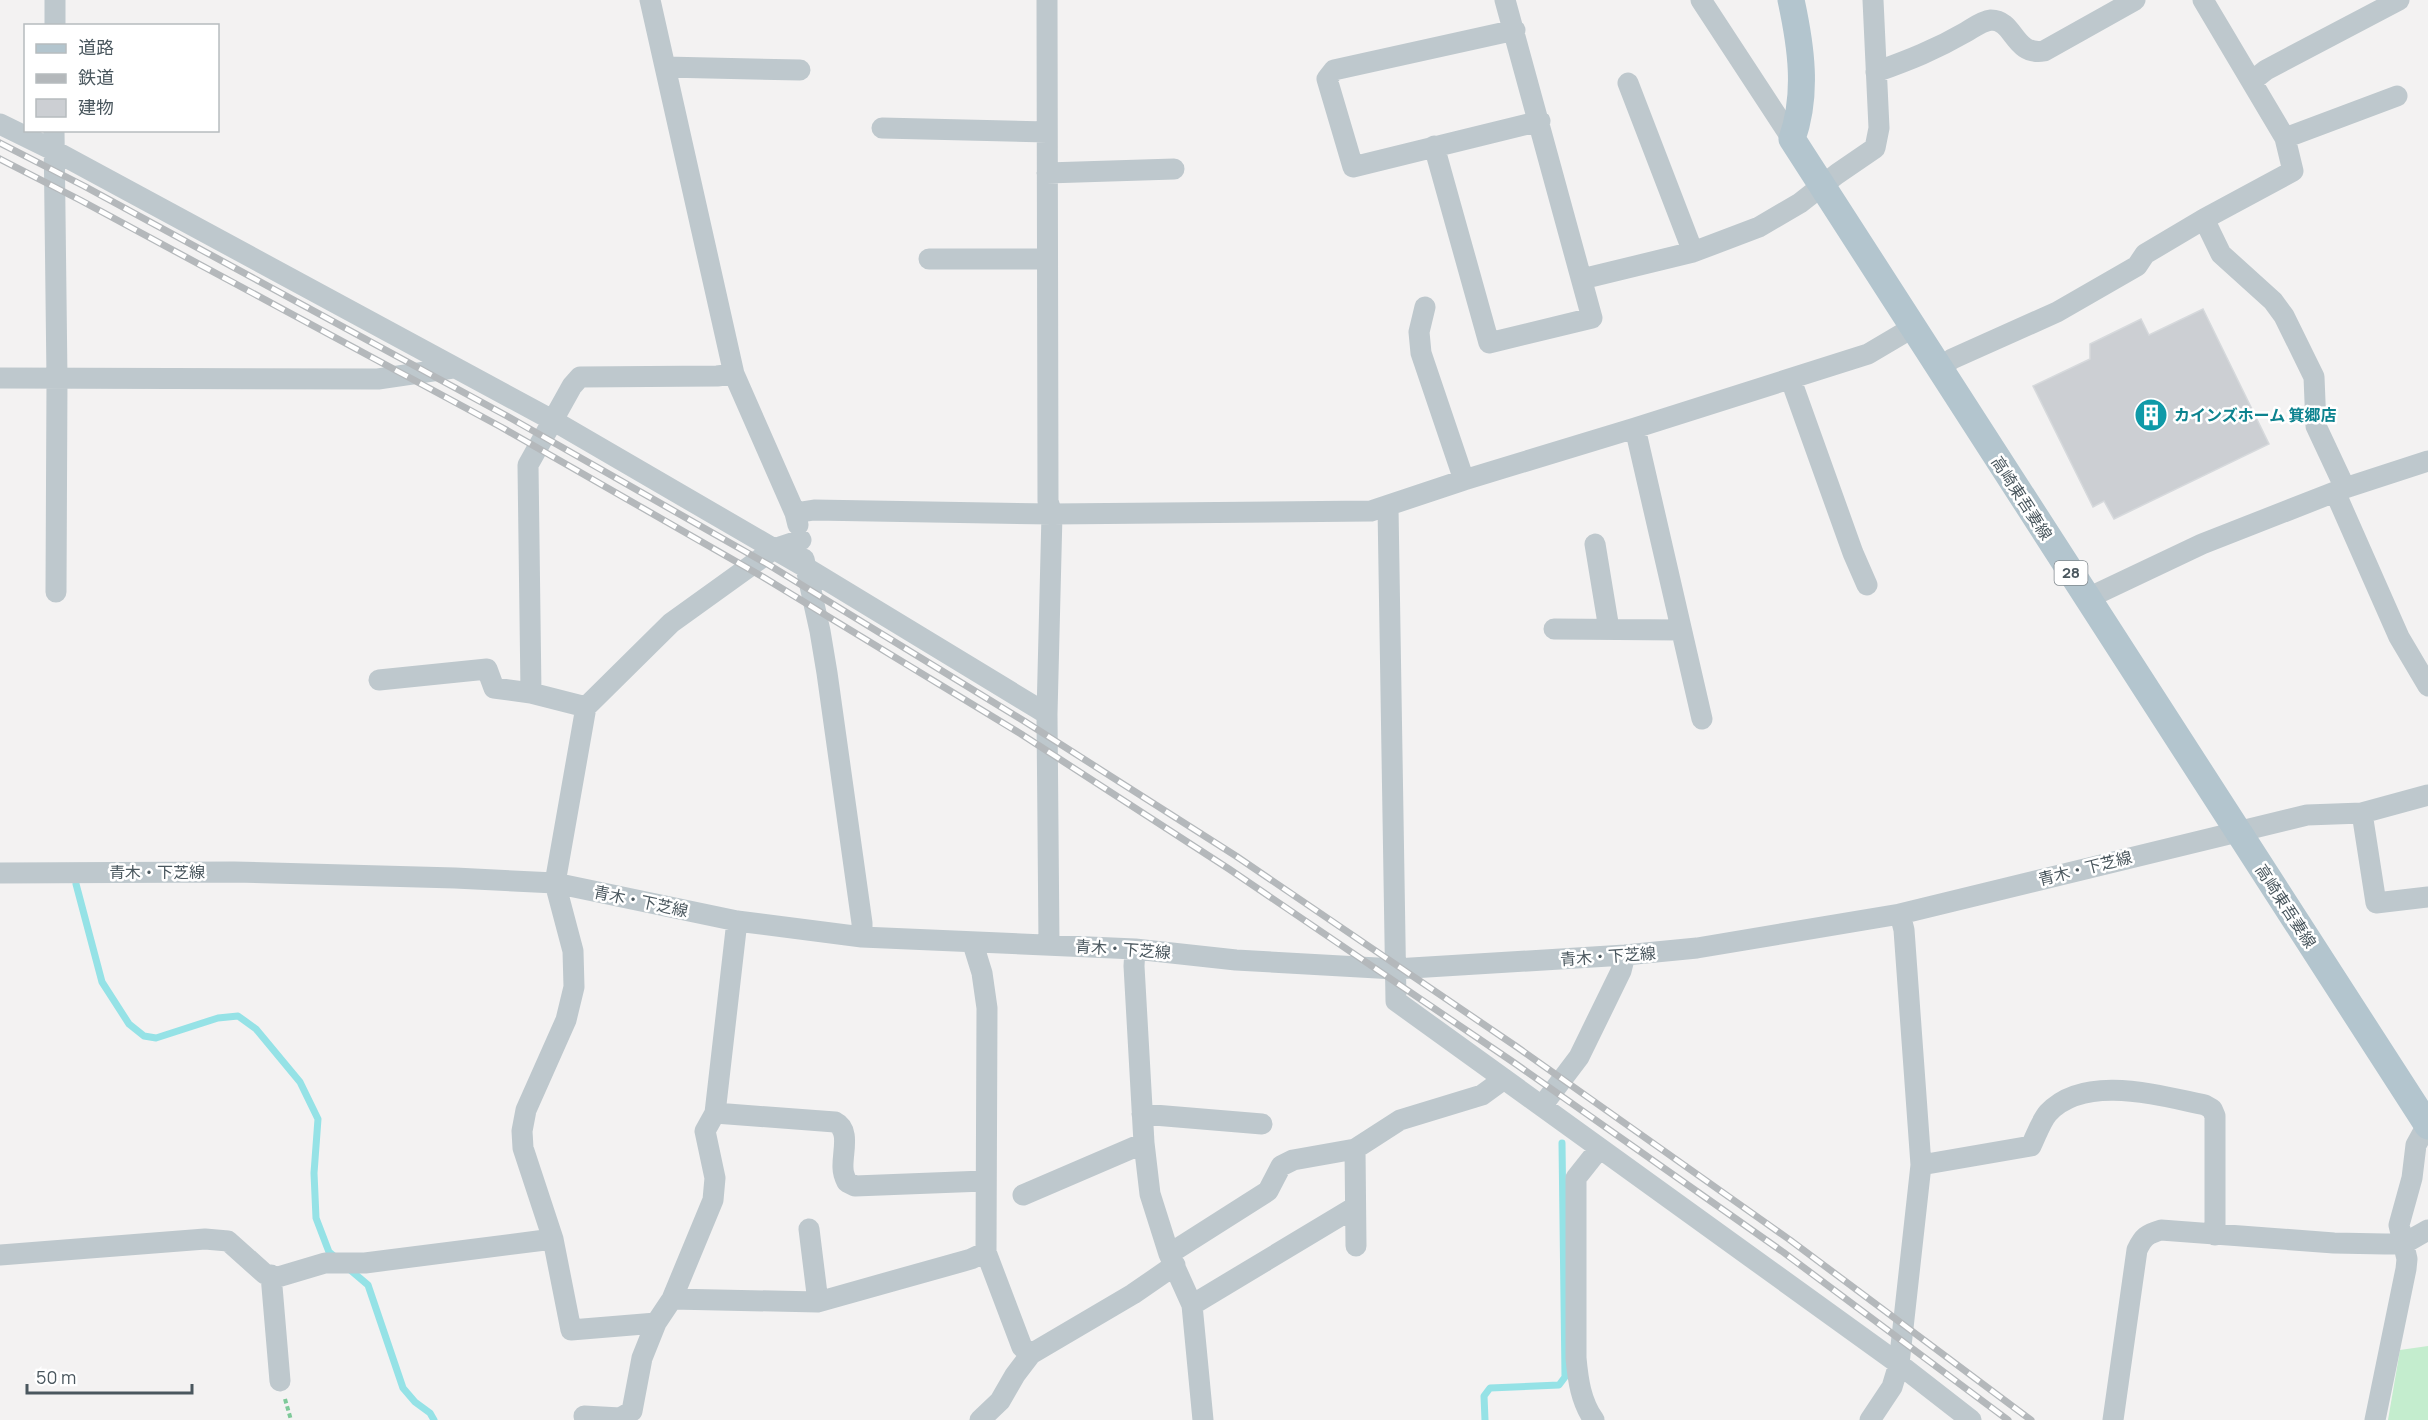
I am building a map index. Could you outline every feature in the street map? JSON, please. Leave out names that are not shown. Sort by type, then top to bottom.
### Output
[{"type":"main road","points":[[1791,0],[1802,71],[1798,121],[1792,139]]},
{"type":"main road","name":"高崎東吾妻線","points":[[1792,139],[2428,1125]]},
{"type":"street","points":[[55,0],[55,24]]},
{"type":"street","points":[[650,0],[734,374],[795,513],[827,673],[862,923],[862,938]]},
{"type":"street","points":[[1047,0],[1048,501],[1052,514],[1047,714],[1049,944]]},
{"type":"street","points":[[1434,146],[1489,343],[1592,318],[1540,121],[1505,0]]},
{"type":"street","points":[[1701,0],[1792,139]]},
{"type":"street","points":[[1582,279],[1693,252],[1778,217],[1875,148],[1879,128],[1873,0]]},
{"type":"street","points":[[1876,72],[1932,52],[1981,23],[1991,20],[2002,23],[2019,44],[2029,51],[2044,51],[2135,0]]},
{"type":"street","points":[[1939,369],[1952,359],[2057,312],[2137,267],[2145,254],[2293,171],[2285,138],[2203,0]]},
{"type":"street","points":[[2252,81],[2266,70],[2400,0]]},
{"type":"street","points":[[1515,30],[1334,70],[1327,79],[1353,167],[1540,121]]},
{"type":"street","points":[[665,67],[800,70]]},
{"type":"street","points":[[1628,83],[1693,252]]},
{"type":"street","points":[[2285,138],[2397,96]]},
{"type":"street","points":[[0,124],[24,131]]},
{"type":"street","points":[[882,128],[1047,132]]},
{"type":"street","points":[[26,132],[53,140],[453,368],[554,421],[805,567],[1047,714]]},
{"type":"street","points":[[53,140],[57,379],[56,592]]},
{"type":"street","points":[[1047,173],[1174,170]]},
{"type":"street","points":[[2204,219],[2221,254],[2273,301],[2284,316],[2314,377],[2316,426],[2399,637],[2428,686]]},
{"type":"street","points":[[929,259],[1047,258]]},
{"type":"street","points":[[1425,306],[1419,332],[1421,353],[1464,480]]},
{"type":"street","points":[[795,513],[814,510],[1052,514],[1371,511],[1868,354],[1912,328]]},
{"type":"street","points":[[0,378],[378,379],[453,368]]},
{"type":"street","points":[[531,693],[528,465],[572,386],[580,377],[734,374]]},
{"type":"street","points":[[1791,380],[1853,553],[1867,585]]},
{"type":"street","points":[[1635,428],[1702,719]]},
{"type":"street","points":[[2088,598],[2202,544],[2340,490],[2428,461]]},
{"type":"street","points":[[1388,507],[1396,1001],[1899,1364],[1971,1420]]},
{"type":"street","points":[[656,1323],[571,1330],[553,1239],[523,1148],[522,1131],[526,1110],[566,1020],[574,987],[573,951],[555,883],[586,707],[671,623],[774,549],[801,540]]},
{"type":"street","points":[[1594,544],[1609,629]]},
{"type":"street","points":[[1554,628],[1681,630]]},
{"type":"street","points":[[379,680],[487,669],[494,687],[531,693],[586,707]]},
{"type":"street","name":"青木・下芝線","points":[[0,873],[234,872],[555,883],[737,921],[862,938],[1135,949],[1236,960],[1395,969],[1625,955],[1696,948],[1900,914],[2307,815],[2362,813],[2428,795]]},
{"type":"street","points":[[2362,813],[2376,903],[2428,897]]},
{"type":"street","points":[[1870,1420],[1892,1387],[1899,1364],[1921,1165],[1904,930],[1900,914]]},
{"type":"street","points":[[584,1416],[620,1418],[632,1411],[642,1358],[656,1323],[672,1299],[713,1200],[715,1178],[705,1131],[715,1113],[737,921]]},
{"type":"street","points":[[973,944],[982,973],[987,1008],[984,1181],[986,1252],[1022,1347],[1031,1354]]},
{"type":"street","points":[[1135,949],[1142,1114],[1150,1194],[1172,1260],[1192,1305],[1203,1420]]},
{"type":"street","points":[[1542,1106],[1579,1057],[1621,971],[1625,955]]},
{"type":"street","points":[[980,1420],[1000,1401],[1031,1354],[1133,1294],[1172,1260],[1268,1191],[1281,1166],[1293,1160],[1355,1149],[1400,1120],[1482,1095],[1504,1079]]},
{"type":"street","points":[[1921,1165],[2031,1146],[2047,1114],[2077,1094],[2123,1090],[2205,1105],[2212,1108],[2215,1116],[2215,1235]]},
{"type":"street","points":[[715,1113],[835,1122],[841,1125],[844,1131],[843,1170],[847,1182],[855,1186],[984,1181]]},
{"type":"street","points":[[1142,1114],[1262,1124]]},
{"type":"street","points":[[2375,1420],[2408,1259],[2399,1225],[2412,1178],[2416,1145],[2428,1125]]},
{"type":"street","points":[[1023,1195],[1144,1143]]},
{"type":"street","points":[[1355,1149],[1356,1246]]},
{"type":"street","points":[[1594,1420],[1586,1409],[1578,1380],[1576,1358],[1575,1178],[1599,1149]]},
{"type":"street","points":[[1192,1305],[1355,1207]]},
{"type":"street","points":[[809,1229],[818,1302]]},
{"type":"street","points":[[2113,1420],[2137,1250],[2148,1233],[2161,1230],[2334,1243],[2404,1243],[2428,1230]]},
{"type":"street","points":[[0,1255],[205,1239],[228,1241],[265,1274],[278,1277],[325,1263],[365,1263],[553,1239]]},
{"type":"street","points":[[672,1299],[818,1302],[971,1259],[986,1252]]},
{"type":"street","points":[[271,1275],[280,1381]]},
{"type":"green space","points":[[2428,1346],[2428,1420],[2388,1420],[2400,1350]]},
{"type":"building","name":"カインズホーム 箕郷店","points":[[2203,309],[2269,444],[2114,519],[2104,501],[2093,507],[2033,386],[2090,359],[2090,344],[2141,319],[2149,335]]},
{"type":"waterway","points":[[76,884],[102,982],[129,1024],[144,1036],[156,1038],[218,1018],[238,1016],[256,1029],[300,1082],[318,1119],[314,1173],[316,1218],[329,1252],[335,1257]]},
{"type":"waterway","points":[[1485,1420],[1484,1396],[1490,1388],[1559,1385],[1565,1377],[1562,1143]]},
{"type":"waterway","points":[[348,1268],[368,1285],[403,1388],[415,1402],[430,1413],[434,1420]]},
{"type":"railway","points":[[0,143],[84,186],[507,416],[769,565],[1024,721],[1236,856],[1517,1047],[1790,1240],[2031,1420]]},
{"type":"railway","points":[[0,159],[501,427],[763,577],[1021,734],[1229,869],[1513,1062],[1783,1252],[2008,1420]]},
{"type":"place","name":"カインズホーム 箕郷店","points":[[2151,415]]}]
